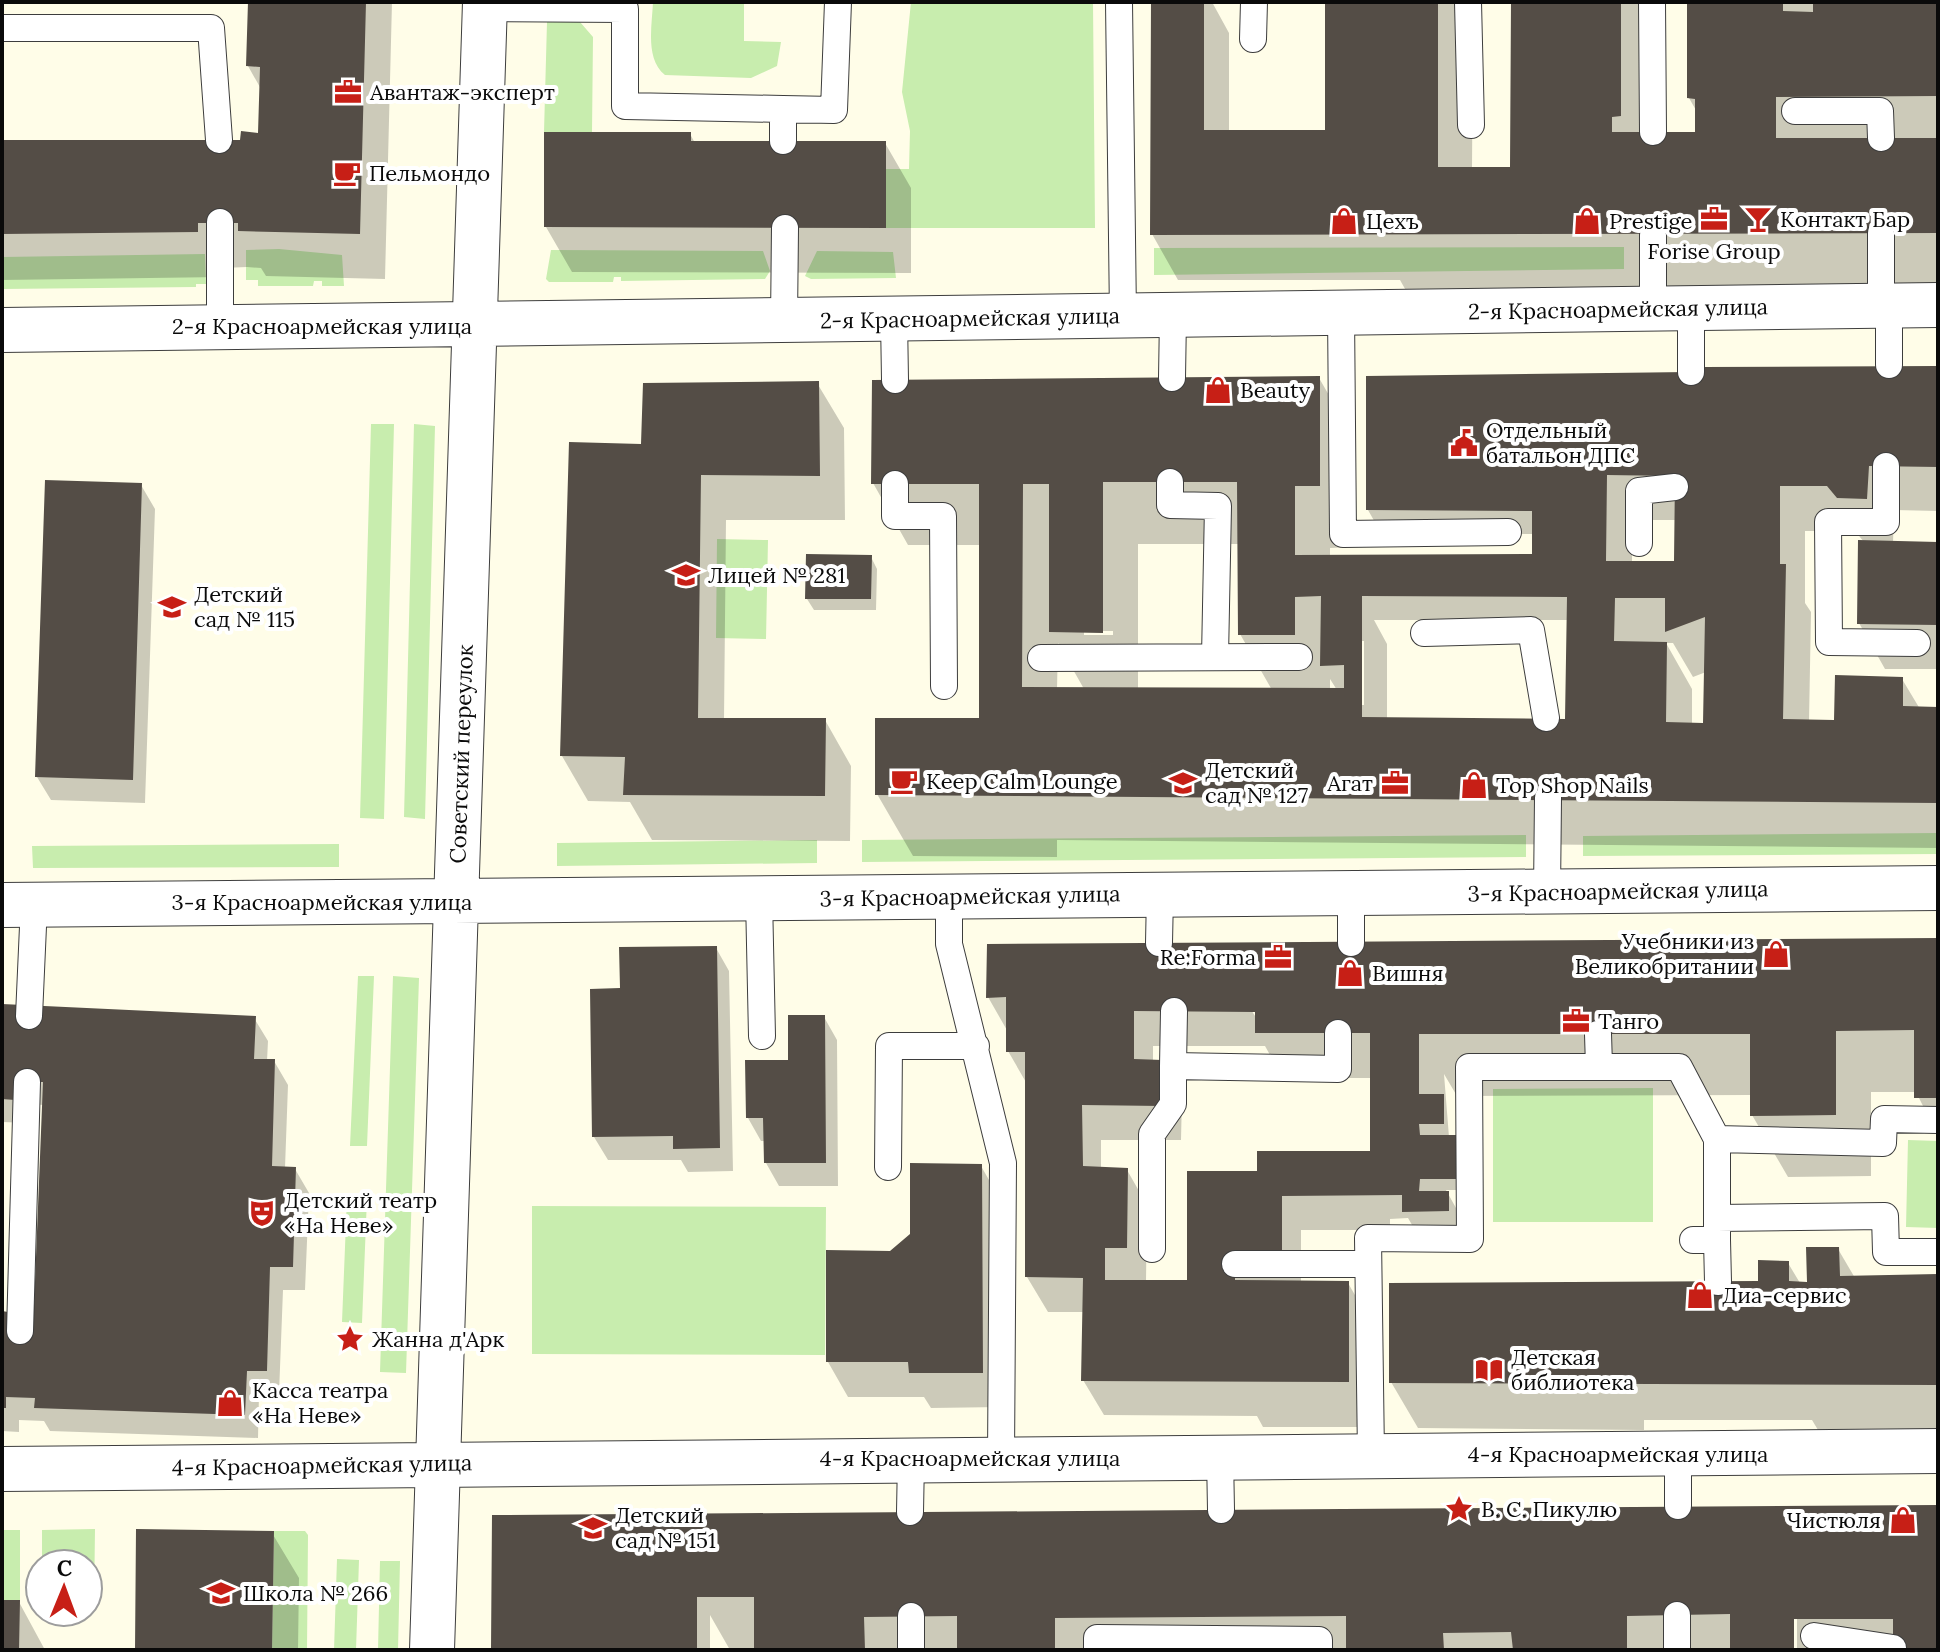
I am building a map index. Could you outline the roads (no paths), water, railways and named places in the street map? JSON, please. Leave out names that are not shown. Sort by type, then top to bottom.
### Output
[{"type":"street","name":"Советский переулок","points":[[432,1650],[485,5]]},
{"type":"street","name":"2-я Красноармейская улица","points":[[2,330],[1938,305]]},
{"type":"street","name":"3-я Красноармейская улица","points":[[18,904],[1938,888]]},
{"type":"street","name":"4-я Красноармейская улица","points":[[2,1469],[1938,1451]]},
{"type":"lane","points":[[485,5],[625,6],[625,106],[834,110],[838,2]]},
{"type":"lane","points":[[1119,2],[1123,316]]},
{"type":"lane","points":[[1253,39],[1254,2]]},
{"type":"lane","points":[[1468,2],[1471,125]]},
{"type":"lane","points":[[1652,2],[1653,132]]},
{"type":"lane","points":[[2,28],[211,28],[219,140]]},
{"type":"lane","points":[[783,109],[783,141]]},
{"type":"lane","points":[[1795,111],[1880,111],[1881,138]]},
{"type":"lane","points":[[220,222],[220,326]]},
{"type":"lane","points":[[784,321],[785,228]]},
{"type":"lane","points":[[1881,233],[1889,365]]},
{"type":"lane","points":[[1653,235],[1691,372]]},
{"type":"lane","points":[[1341,313],[1343,534],[1508,532]]},
{"type":"lane","points":[[1172,378],[1173,316]]},
{"type":"lane","points":[[894,319],[895,380]]},
{"type":"lane","points":[[1886,466],[1886,522],[1828,522],[1829,642],[1917,643]]},
{"type":"lane","points":[[1170,482],[1170,505],[1218,506],[1215,657]]},
{"type":"lane","points":[[895,484],[895,516],[943,516],[944,686]]},
{"type":"lane","points":[[1639,543],[1639,491],[1675,487]]},
{"type":"lane","points":[[1424,633],[1531,630],[1546,718]]},
{"type":"lane","points":[[1041,658],[1299,657]]},
{"type":"lane","points":[[1547,892],[1548,798]]},
{"type":"lane","points":[[1351,893],[1351,943]]},
{"type":"lane","points":[[1159,943],[1160,894]]},
{"type":"lane","points":[[949,896],[949,944],[1003,1163],[1001,1458]]},
{"type":"lane","points":[[759,898],[762,1036]]},
{"type":"lane","points":[[18,904],[29,1016]]},
{"type":"lane","points":[[1152,1249],[1152,1134],[1173,1104],[1174,1011]]},
{"type":"lane","points":[[1173,1066],[1338,1069],[1338,1033]]},
{"type":"lane","points":[[1598,1034],[1599,1066]]},
{"type":"lane","points":[[888,1167],[889,1046],[976,1046]]},
{"type":"lane","points":[[1371,1455],[1368,1238],[1470,1239],[1469,1067],[1679,1067],[1717,1139],[1709,1233],[1718,1282]]},
{"type":"lane","points":[[20,1331],[27,1082]]},
{"type":"lane","points":[[1717,1139],[1883,1143],[1884,1119],[1938,1120]]},
{"type":"lane","points":[[1709,1233],[1885,1216],[1886,1252],[1938,1252]]},
{"type":"lane","points":[[1235,1264],[1368,1264]]},
{"type":"lane","points":[[1678,1453],[1678,1506]]},
{"type":"lane","points":[[1220,1456],[1221,1510]]},
{"type":"lane","points":[[910,1512],[911,1459]]},
{"type":"lane","points":[[1677,1615],[1677,1650]]},
{"type":"lane","points":[[911,1616],[911,1650]]},
{"type":"lane","points":[[1097,1650],[1097,1638],[1221,1628],[1319,1640],[1319,1650]]},
{"type":"lane","points":[[1814,1636],[1876,1647]]},
{"type":"place","name":"Авантаж-эксперт","points":[[348,92]]},
{"type":"place","name":"Пельмондо","points":[[347,173]]},
{"type":"place","name":"Forise Group","points":[[1714,219]]},
{"type":"place","name":"Контакт Бар","points":[[1758,219]]},
{"type":"place","name":"Цехъ","points":[[1344,221]]},
{"type":"place","name":"Prestige","points":[[1587,221]]},
{"type":"place","name":"Beauty","points":[[1218,390]]},
{"type":"place","name":"Отдельный батальон ДПС","points":[[1464,443]]},
{"type":"place","name":"Лицей № 281","points":[[686,575]]},
{"type":"place","name":"Детский сад № 115","points":[[172,607]]},
{"type":"place","name":"Keep Calm Lounge","points":[[904,781]]},
{"type":"place","name":"Детский сад № 127","points":[[1183,783]]},
{"type":"place","name":"Агат","points":[[1395,783]]},
{"type":"place","name":"Top Shop Nails","points":[[1474,785]]},
{"type":"place","name":"Учебники из Великобритании","points":[[1776,954]]},
{"type":"place","name":"Re:Forma","points":[[1278,957]]},
{"type":"place","name":"Вишня","points":[[1350,973]]},
{"type":"place","name":"Танго","points":[[1576,1021]]},
{"type":"place","name":"Детский театр «На Неве»","points":[[262,1213]]},
{"type":"place","name":"Диа-сервис","points":[[1700,1295]]},
{"type":"place","name":"Жанна д'Арк","points":[[350,1339]]},
{"type":"place","name":"Детская библиотека","points":[[1489,1370]]},
{"type":"place","name":"Касса театра «На Неве»","points":[[230,1403]]},
{"type":"place","name":"В. С. Пикулю","points":[[1459,1509]]},
{"type":"place","name":"Чистюля","points":[[1903,1520]]},
{"type":"place","name":"Детский сад № 151","points":[[593,1528]]},
{"type":"place","name":"Школа № 266","points":[[221,1593]]}]
